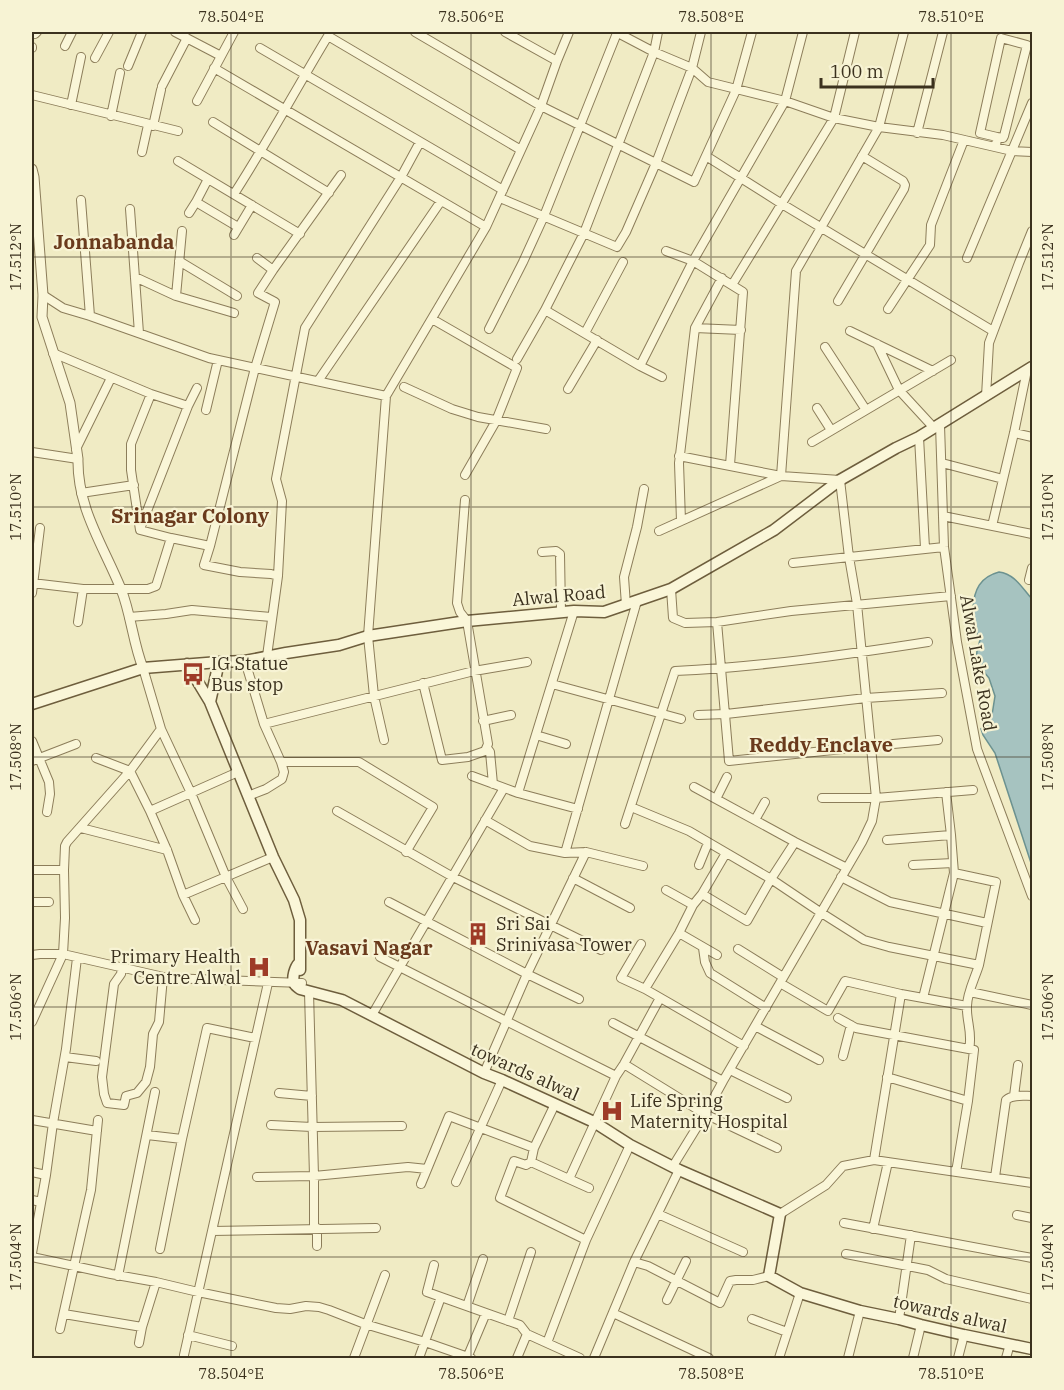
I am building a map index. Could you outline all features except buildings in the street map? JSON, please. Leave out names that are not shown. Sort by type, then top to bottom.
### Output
[{"type":"main road","name":"Alwal Road","points":[[32,704],[143,668],[245,661],[339,645],[368,636],[467,621],[574,611],[604,612],[626,605],[671,589],[774,530],[840,480],[937,427],[1031,368]]},
{"type":"main road","points":[[210,702],[219,662]]},
{"type":"main road","points":[[188,664],[210,702],[273,856],[294,900],[299,915],[299,976],[303,987]]},
{"type":"main road","name":"towards alwal","points":[[303,987],[342,1000],[484,1073],[594,1122],[676,1168],[780,1214]]},
{"type":"main road","points":[[769,1276],[780,1214]]},
{"type":"main road","name":"towards alwal","points":[[769,1276],[800,1293],[860,1311],[1032,1349]]},
{"type":"street","points":[[65,46],[72,32]]},
{"type":"street","points":[[95,58],[109,32]]},
{"type":"street","points":[[128,66],[142,32]]},
{"type":"street","points":[[197,101],[234,32]]},
{"type":"street","points":[[415,32],[541,106],[694,182],[736,90],[752,32]]},
{"type":"street","points":[[506,32],[556,61]]},
{"type":"street","points":[[384,740],[374,696],[368,636],[386,396],[486,228],[541,106],[568,32]]},
{"type":"street","points":[[489,329],[544,216],[617,32],[654,52],[692,68],[708,82],[785,101],[834,118],[917,133],[943,135],[1012,151],[1032,152]]},
{"type":"street","points":[[517,359],[584,233],[654,52],[658,32]]},
{"type":"street","points":[[260,48],[420,142],[501,194],[544,216],[617,247],[626,232],[656,163],[692,68],[700,32]]},
{"type":"street","points":[[640,366],[693,261],[785,101],[803,32]]},
{"type":"street","points":[[732,285],[834,118],[855,32]]},
{"type":"street","points":[[781,476],[796,271],[879,127],[904,32]]},
{"type":"street","points":[[917,133],[943,32]]},
{"type":"street","points":[[142,152],[161,88],[183,34],[221,56]]},
{"type":"street","points":[[234,194],[261,152],[305,74],[324,34],[521,150]]},
{"type":"street","points":[[1001,38],[1027,45],[1004,136],[1003,138],[997,137],[980,133],[1001,38]]},
{"type":"street","points":[[71,105],[81,57]]},
{"type":"street","points":[[214,68],[486,228]]},
{"type":"street","points":[[111,116],[120,73]]},
{"type":"street","points":[[32,95],[177,131]]},
{"type":"street","points":[[967,258],[1032,103]]},
{"type":"street","points":[[213,122],[329,193]]},
{"type":"street","points":[[996,147],[997,137]]},
{"type":"street","points":[[888,309],[930,245],[931,225],[964,140]]},
{"type":"street","points":[[267,656],[278,576],[282,501],[276,479],[305,328],[401,177],[420,142]]},
{"type":"street","points":[[706,156],[993,331]]},
{"type":"street","points":[[838,301],[904,189],[903,182],[862,156]]},
{"type":"street","points":[[178,161],[300,234]]},
{"type":"street","points":[[32,174],[43,295],[42,317],[70,403],[84,507],[121,590],[161,729],[226,877],[243,909]]},
{"type":"street","points":[[278,576],[240,572],[204,564],[255,368],[275,302],[258,293],[341,175]]},
{"type":"street","points":[[189,213],[208,179]]},
{"type":"street","points":[[81,200],[90,316]]},
{"type":"street","points":[[318,381],[441,201]]},
{"type":"street","points":[[196,202],[236,231],[252,205]]},
{"type":"street","points":[[130,209],[139,333]]},
{"type":"street","points":[[176,296],[182,231]]},
{"type":"street","points":[[986,396],[989,343],[1031,236]]},
{"type":"street","points":[[666,251],[693,261],[743,292],[730,465]]},
{"type":"street","points":[[257,258],[273,270]]},
{"type":"street","points":[[179,261],[237,296]]},
{"type":"street","points":[[585,333],[623,262]]},
{"type":"street","points":[[135,277],[176,296],[234,313]]},
{"type":"street","points":[[681,521],[679,456],[695,328],[722,279]]},
{"type":"street","points":[[43,295],[63,308],[218,360],[386,396]]},
{"type":"street","points":[[545,310],[662,377]]},
{"type":"street","points":[[32,315],[42,317]]},
{"type":"street","points":[[432,319],[517,368],[496,422],[465,475]]},
{"type":"street","points":[[695,328],[741,330]]},
{"type":"street","points":[[850,331],[933,371]]},
{"type":"street","points":[[568,389],[597,340]]},
{"type":"street","points":[[877,344],[899,390],[937,427]]},
{"type":"street","points":[[825,347],[866,410]]},
{"type":"street","points":[[53,353],[150,394],[188,406]]},
{"type":"street","points":[[206,410],[218,360]]},
{"type":"street","points":[[812,442],[951,360]]},
{"type":"street","points":[[992,526],[1031,368]]},
{"type":"street","points":[[77,454],[111,378]]},
{"type":"street","points":[[404,387],[452,410],[496,422],[546,429]]},
{"type":"street","points":[[140,530],[197,388]]},
{"type":"street","points":[[140,530],[131,470],[131,444],[150,394]]},
{"type":"street","points":[[817,408],[831,430]]},
{"type":"street","name":"Alwal Lake Road","points":[[937,427],[942,464],[944,547],[957,642],[977,749],[1032,896]]},
{"type":"street","points":[[1014,433],[1032,436]]},
{"type":"street","points":[[919,437],[925,548]]},
{"type":"street","points":[[32,452],[77,454]]},
{"type":"street","points":[[594,1359],[676,1168],[729,1070],[847,868],[872,821],[876,798],[858,604],[849,557],[840,480],[781,476],[679,456]]},
{"type":"street","points":[[942,464],[1003,480]]},
{"type":"street","points":[[659,531],[781,476]]},
{"type":"street","points":[[81,493],[134,485]]},
{"type":"street","points":[[626,605],[624,577],[644,489]]},
{"type":"street","points":[[465,500],[458,603],[460,612],[467,621],[487,748],[490,752],[493,784]]},
{"type":"street","points":[[943,516],[1032,534]]},
{"type":"street","points":[[32,593],[40,528]]},
{"type":"street","points":[[140,530],[210,546]]},
{"type":"street","points":[[32,583],[82,589],[148,589],[156,586],[171,538]]},
{"type":"street","points":[[793,563],[944,547]]},
{"type":"street","points":[[542,552],[556,551],[561,554],[561,612]]},
{"type":"street","points":[[1029,579],[1032,568]]},
{"type":"street","points":[[78,622],[82,589]]},
{"type":"street","points":[[671,589],[674,618],[685,623],[951,596]]},
{"type":"street","points":[[565,853],[637,601]]},
{"type":"street","points":[[129,616],[192,610],[271,617]]},
{"type":"street","points":[[518,793],[574,611]]},
{"type":"street","points":[[717,621],[729,761],[938,740]]},
{"type":"street","points":[[625,824],[675,670],[722,669],[928,642]]},
{"type":"street","points":[[245,661],[264,724],[284,772],[282,779],[248,796]]},
{"type":"street","points":[[264,724],[423,683],[527,662]]},
{"type":"street","points":[[423,683],[442,760],[474,755],[487,748]]},
{"type":"street","points":[[552,684],[681,719]]},
{"type":"street","points":[[698,715],[726,714],[866,698],[942,693]]},
{"type":"street","points":[[483,721],[511,715]]},
{"type":"street","points":[[32,1022],[63,954],[65,846],[130,771],[161,729]]},
{"type":"street","points":[[536,735],[566,744]]},
{"type":"street","points":[[32,741],[35,760],[49,782],[51,794],[47,812]]},
{"type":"street","points":[[35,760],[76,744]]},
{"type":"street","points":[[96,758],[130,771],[150,811],[195,920]]},
{"type":"street","points":[[281,762],[359,762],[433,807],[406,852]]},
{"type":"street","points":[[150,811],[238,772]]},
{"type":"street","points":[[472,776],[518,793],[578,809]]},
{"type":"street","points":[[716,798],[727,777]]},
{"type":"street","points":[[694,787],[847,868]]},
{"type":"street","points":[[372,1015],[504,788]]},
{"type":"street","points":[[822,798],[876,798],[973,790]]},
{"type":"street","points":[[923,998],[954,873],[946,792]]},
{"type":"street","points":[[755,820],[765,802]]},
{"type":"street","points":[[631,807],[689,831],[771,879],[864,940],[978,965]]},
{"type":"street","points":[[337,811],[453,877],[601,950]]},
{"type":"street","points":[[485,820],[530,846],[565,853],[586,852],[643,866]]},
{"type":"street","points":[[81,828],[167,850]]},
{"type":"street","points":[[887,840],[951,835]]},
{"type":"street","points":[[702,894],[747,921],[795,842]]},
{"type":"street","points":[[699,865],[708,843]]},
{"type":"street","points":[[484,1073],[527,974],[586,852]]},
{"type":"street","points":[[645,989],[726,853]]},
{"type":"street","points":[[183,895],[273,856]]},
{"type":"street","points":[[913,865],[953,863]]},
{"type":"street","points":[[32,870],[64,870]]},
{"type":"street","points":[[954,873],[996,882],[978,965],[966,1006],[971,1033],[969,1048]]},
{"type":"street","points":[[841,877],[890,902],[987,923]]},
{"type":"street","points":[[573,878],[630,908]]},
{"type":"street","points":[[666,890],[693,905]]},
{"type":"street","points":[[32,902],[49,902]]},
{"type":"street","points":[[389,902],[579,999]]},
{"type":"street","points":[[678,933],[717,955]]},
{"type":"street","points":[[641,944],[621,978],[645,989],[744,1046]]},
{"type":"street","points":[[703,948],[705,962],[710,973],[766,1008]]},
{"type":"street","points":[[738,949],[828,1011],[845,981],[966,1006]]},
{"type":"street","points":[[32,955],[63,954],[162,977],[268,982],[303,987],[312,1096],[317,1246]]},
{"type":"street","points":[[380,957],[616,1076]]},
{"type":"street","points":[[77,958],[65,1057],[32,1255],[118,1276],[276,1308],[319,1307],[468,1358],[486,1313]]},
{"type":"street","points":[[122,968],[114,984],[102,1077],[107,1102],[124,1105],[126,1096],[137,1093],[146,1082],[153,1034],[159,1022],[162,977]]},
{"type":"street","points":[[184,1355],[268,982]]},
{"type":"street","points":[[970,992],[1032,1005]]},
{"type":"street","points":[[874,1160],[901,994]]},
{"type":"street","points":[[569,1179],[616,1076],[660,998]]},
{"type":"street","points":[[838,1018],[856,1028],[974,1050],[956,1172]]},
{"type":"street","points":[[613,1023],[723,1081]]},
{"type":"street","points":[[843,1056],[851,1025]]},
{"type":"street","points":[[755,1026],[819,1060]]},
{"type":"street","points":[[160,1249],[207,1028],[255,1038]]},
{"type":"street","points":[[65,1057],[96,1061]]},
{"type":"street","points":[[624,1064],[705,1114],[777,1148]]},
{"type":"street","points":[[1014,1096],[1018,1065]]},
{"type":"street","points":[[729,1070],[788,1098]]},
{"type":"street","points":[[887,1077],[968,1101]]},
{"type":"street","points":[[456,1182],[502,1080]]},
{"type":"street","points":[[118,1276],[155,1092]]},
{"type":"street","points":[[279,1093],[312,1096]]},
{"type":"street","points":[[995,1177],[1006,1100],[1014,1096],[1032,1096]]},
{"type":"street","points":[[555,1104],[534,1148],[531,1162],[526,1165],[514,1161],[500,1198],[586,1240]]},
{"type":"street","points":[[421,1184],[449,1116],[534,1148]]},
{"type":"street","points":[[32,1120],[97,1131]]},
{"type":"street","points":[[60,1329],[91,1190],[98,1120]]},
{"type":"street","points":[[271,1125],[402,1126]]},
{"type":"street","points":[[147,1135],[182,1139]]},
{"type":"street","points":[[547,1343],[586,1240],[630,1144]]},
{"type":"street","points":[[780,1214],[826,1185],[843,1166],[874,1160],[1032,1183]]},
{"type":"street","points":[[531,1162],[589,1188]]},
{"type":"street","points":[[873,1229],[888,1162]]},
{"type":"street","points":[[257,1177],[314,1176],[408,1167],[427,1169]]},
{"type":"street","points":[[32,1172],[46,1175]]},
{"type":"street","points":[[32,1200],[41,1202]]},
{"type":"street","points":[[658,1214],[743,1252]]},
{"type":"street","points":[[1017,1215],[1032,1218]]},
{"type":"street","points":[[844,1223],[1032,1258]]},
{"type":"street","points":[[212,1231],[376,1228]]},
{"type":"street","points":[[899,1319],[911,1235]]},
{"type":"street","points":[[508,1321],[531,1252]]},
{"type":"street","points":[[846,1254],[928,1270],[946,1279],[1032,1299]]},
{"type":"street","points":[[467,1306],[483,1259]]},
{"type":"street","points":[[667,1300],[686,1261]]},
{"type":"street","points":[[634,1262],[648,1266],[720,1303],[730,1281],[753,1280],[769,1276]]},
{"type":"street","points":[[434,1265],[427,1292],[520,1325],[527,1334],[580,1359]]},
{"type":"street","points":[[354,1359],[385,1275]]},
{"type":"street","points":[[139,1343],[141,1327],[156,1282]]},
{"type":"street","points":[[782,1358],[787,1332],[800,1293]]},
{"type":"street","points":[[419,1359],[441,1297]]},
{"type":"street","points":[[848,1359],[860,1311]]},
{"type":"street","points":[[613,1313],[709,1359]]},
{"type":"street","points":[[64,1314],[141,1327]]},
{"type":"street","points":[[752,1319],[787,1332]]},
{"type":"street","points":[[913,1359],[921,1325]]},
{"type":"street","points":[[517,1359],[527,1334]]},
{"type":"street","points":[[188,1335],[232,1346]]},
{"type":"street","points":[[958,1359],[964,1335]]},
{"type":"street","points":[[1006,1359],[1010,1344]]},
{"type":"water","points":[[999,572],[1014,579],[1032,599],[1032,866],[995,753],[981,729],[992,715],[995,696],[989,678],[976,662],[980,640],[972,617],[979,585],[987,577]]},
{"type":"place","name":"IG Statue Bus stop","points":[[193,674]]},
{"type":"place","name":"Sri Sai Srinivasa Tower","points":[[478,934]]},
{"type":"place","name":"Primary Health Centre Alwal","points":[[259,967]]},
{"type":"place","name":"Life Spring Maternity Hospital","points":[[612,1111]]},
{"type":"district","name":"Jonnabanda","points":[[114,242]]},
{"type":"district","name":"Srinagar Colony","points":[[190,516]]},
{"type":"district","name":"Reddy Enclave","points":[[821,745]]},
{"type":"district","name":"Vasavi Nagar","points":[[369,948]]}]
